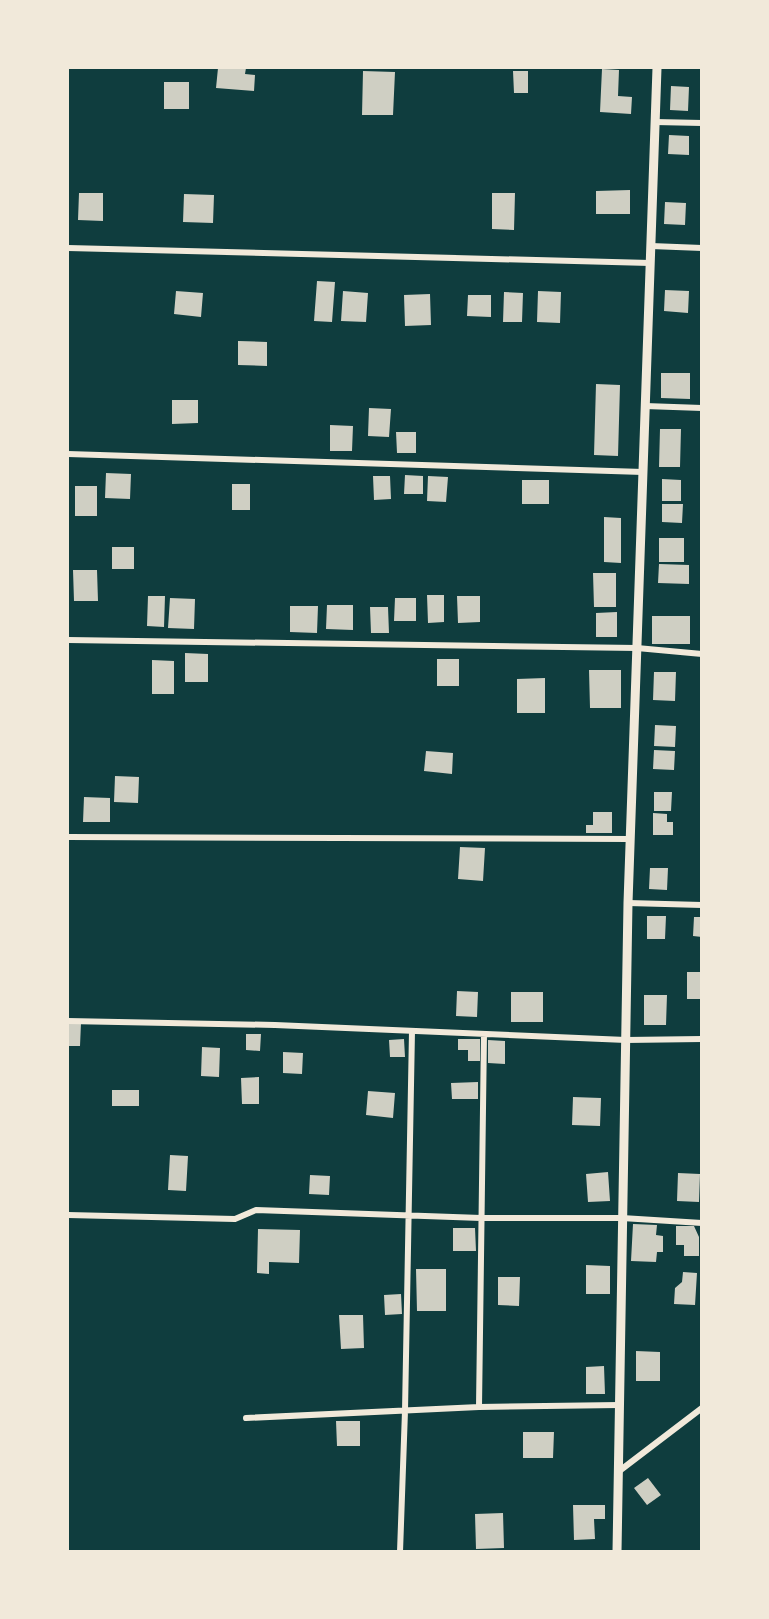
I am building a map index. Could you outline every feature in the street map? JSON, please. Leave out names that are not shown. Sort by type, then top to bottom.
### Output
[{"type":"street","points":[[617,1551],[628,903],[657,68]]},
{"type":"street","points":[[655,122],[702,123]]},
{"type":"street","points":[[651,246],[702,248]]},
{"type":"street","points":[[68,248],[650,263]]},
{"type":"street","points":[[645,406],[702,408]]},
{"type":"street","points":[[68,454],[644,472]]},
{"type":"street","points":[[68,640],[637,648],[702,654]]},
{"type":"street","points":[[68,837],[630,839]]},
{"type":"street","points":[[628,903],[702,905]]},
{"type":"street","points":[[68,1021],[275,1025],[626,1040],[702,1039]]},
{"type":"street","points":[[400,1551],[412,1031]]},
{"type":"street","points":[[479,1407],[484,1034]]},
{"type":"street","points":[[68,1215],[235,1219],[256,1210],[481,1218],[622,1218],[702,1223]]},
{"type":"street","points":[[246,1418],[479,1407],[620,1405]]},
{"type":"street","points":[[618,1472],[702,1408]]},
{"type":"building","points":[[218,68],[246,68],[245,74],[255,75],[254,91],[216,88]]},
{"type":"building","points":[[602,69],[619,70],[618,96],[632,97],[631,114],[600,112]]},
{"type":"building","points":[[363,71],[395,72],[393,115],[362,115]]},
{"type":"building","points":[[513,71],[528,71],[528,93],[514,93]]},
{"type":"building","points":[[164,82],[189,82],[189,109],[164,109]]},
{"type":"building","points":[[671,86],[689,87],[688,111],[670,110]]},
{"type":"building","points":[[669,135],[689,136],[689,155],[668,154]]},
{"type":"building","points":[[630,190],[630,214],[596,214],[596,191]]},
{"type":"building","points":[[79,193],[103,193],[103,221],[78,220]]},
{"type":"building","points":[[492,193],[515,193],[514,230],[492,229]]},
{"type":"building","points":[[184,194],[214,195],[213,223],[183,222]]},
{"type":"building","points":[[665,202],[686,203],[685,225],[664,224]]},
{"type":"building","points":[[317,281],[335,282],[332,322],[314,321]]},
{"type":"building","points":[[665,290],[689,291],[688,313],[664,311]]},
{"type":"building","points":[[176,291],[203,293],[201,317],[174,314]]},
{"type":"building","points":[[343,291],[368,293],[366,322],[341,321]]},
{"type":"building","points":[[538,291],[561,292],[560,323],[537,322]]},
{"type":"building","points":[[504,292],[523,293],[522,322],[503,322]]},
{"type":"building","points":[[430,294],[431,325],[405,326],[404,295]]},
{"type":"building","points":[[468,295],[491,295],[491,317],[467,316]]},
{"type":"building","points":[[238,341],[267,342],[267,366],[238,365]]},
{"type":"building","points":[[661,373],[690,373],[690,399],[661,398]]},
{"type":"building","points":[[596,384],[620,385],[618,456],[594,455]]},
{"type":"building","points":[[172,400],[198,400],[198,423],[172,424]]},
{"type":"building","points":[[369,408],[391,409],[389,437],[368,436]]},
{"type":"building","points":[[330,425],[353,426],[352,451],[330,451]]},
{"type":"building","points":[[660,429],[681,429],[680,467],[659,467]]},
{"type":"building","points":[[396,432],[416,432],[416,453],[397,453]]},
{"type":"building","points":[[106,473],[131,474],[130,499],[105,498]]},
{"type":"building","points":[[405,475],[423,476],[423,494],[404,494]]},
{"type":"building","points":[[373,476],[390,476],[391,499],[374,500]]},
{"type":"building","points":[[428,476],[448,477],[446,502],[427,501]]},
{"type":"building","points":[[662,479],[681,480],[681,501],[662,501]]},
{"type":"building","points":[[522,480],[549,480],[549,504],[522,504]]},
{"type":"building","points":[[232,484],[250,484],[250,510],[232,510]]},
{"type":"building","points":[[75,486],[97,486],[97,516],[75,516]]},
{"type":"building","points":[[662,504],[683,504],[682,523],[662,522]]},
{"type":"building","points":[[604,517],[621,518],[621,563],[604,562]]},
{"type":"building","points":[[659,538],[684,538],[684,562],[659,562]]},
{"type":"building","points":[[112,547],[134,547],[134,569],[112,569]]},
{"type":"building","points":[[659,564],[689,565],[689,584],[658,583]]},
{"type":"building","points":[[73,570],[97,570],[98,601],[74,601]]},
{"type":"building","points":[[593,573],[616,573],[616,607],[594,607]]},
{"type":"building","points":[[427,595],[444,595],[444,622],[428,623]]},
{"type":"building","points":[[148,596],[165,596],[164,627],[147,626]]},
{"type":"building","points":[[457,596],[480,596],[480,622],[458,623]]},
{"type":"building","points":[[170,598],[195,599],[194,629],[168,628]]},
{"type":"building","points":[[395,598],[416,598],[416,621],[394,621]]},
{"type":"building","points":[[327,605],[353,605],[353,630],[326,629]]},
{"type":"building","points":[[290,606],[318,606],[317,633],[290,632]]},
{"type":"building","points":[[370,607],[388,607],[389,633],[371,633]]},
{"type":"building","points":[[617,612],[617,637],[596,637],[596,613]]},
{"type":"building","points":[[652,616],[690,616],[690,644],[652,644]]},
{"type":"building","points":[[185,653],[208,654],[208,682],[185,682]]},
{"type":"building","points":[[437,659],[459,659],[459,686],[437,686]]},
{"type":"building","points":[[152,660],[174,661],[174,694],[152,694]]},
{"type":"building","points":[[589,670],[621,670],[621,708],[590,708]]},
{"type":"building","points":[[654,672],[676,672],[675,701],[653,700]]},
{"type":"building","points":[[545,678],[545,713],[517,713],[517,679]]},
{"type":"building","points":[[655,725],[676,726],[675,747],[654,746]]},
{"type":"building","points":[[654,750],[675,751],[674,770],[653,769]]},
{"type":"building","points":[[426,751],[453,753],[452,774],[424,771]]},
{"type":"building","points":[[115,776],[139,777],[138,803],[114,802]]},
{"type":"building","points":[[654,792],[672,792],[671,811],[654,811]]},
{"type":"building","points":[[84,797],[110,798],[110,822],[83,822]]},
{"type":"building","points":[[593,812],[612,812],[612,833],[586,833],[586,825],[593,825]]},
{"type":"building","points":[[653,813],[667,814],[667,822],[673,822],[673,835],[653,835]]},
{"type":"building","points":[[460,847],[485,848],[483,881],[458,879]]},
{"type":"building","points":[[650,868],[668,868],[667,890],[649,889]]},
{"type":"building","points":[[647,916],[666,916],[665,939],[647,939]]},
{"type":"building","points":[[694,917],[702,917],[702,937],[693,936]]},
{"type":"building","points":[[687,972],[702,972],[702,999],[687,999]]},
{"type":"building","points":[[457,991],[478,992],[477,1017],[456,1016]]},
{"type":"building","points":[[511,992],[543,992],[543,1022],[511,1022]]},
{"type":"building","points":[[644,995],[667,995],[666,1025],[644,1025]]},
{"type":"building","points":[[68,1023],[81,1023],[80,1046],[68,1046]]},
{"type":"building","points":[[246,1034],[261,1034],[260,1051],[246,1050]]},
{"type":"building","points":[[404,1039],[405,1057],[390,1057],[389,1040]]},
{"type":"building","points":[[458,1039],[480,1039],[480,1061],[468,1061],[468,1050],[458,1050]]},
{"type":"building","points":[[488,1040],[505,1041],[505,1064],[488,1063]]},
{"type":"building","points":[[202,1047],[220,1048],[219,1077],[201,1076]]},
{"type":"building","points":[[283,1052],[303,1053],[302,1074],[283,1073]]},
{"type":"building","points":[[259,1077],[259,1104],[242,1104],[241,1078]]},
{"type":"building","points":[[478,1082],[478,1099],[452,1099],[451,1083]]},
{"type":"building","points":[[112,1090],[139,1090],[139,1106],[112,1106]]},
{"type":"building","points":[[368,1091],[395,1093],[393,1118],[366,1115]]},
{"type":"building","points":[[573,1097],[601,1098],[600,1126],[572,1125]]},
{"type":"building","points":[[170,1155],[188,1156],[186,1191],[168,1190]]},
{"type":"building","points":[[608,1172],[610,1201],[588,1202],[586,1174]]},
{"type":"building","points":[[678,1173],[700,1174],[699,1202],[677,1201]]},
{"type":"building","points":[[310,1175],[330,1176],[329,1195],[309,1194]]},
{"type":"building","points":[[633,1224],[657,1225],[656,1235],[663,1236],[663,1252],[657,1252],[656,1262],[631,1261]]},
{"type":"building","points":[[676,1226],[694,1226],[699,1237],[699,1256],[684,1256],[684,1245],[676,1245]]},
{"type":"building","points":[[453,1228],[475,1228],[476,1251],[453,1251]]},
{"type":"building","points":[[258,1229],[300,1230],[299,1263],[269,1262],[269,1274],[257,1273]]},
{"type":"building","points":[[586,1265],[610,1266],[610,1294],[586,1294]]},
{"type":"building","points":[[416,1269],[446,1269],[446,1311],[417,1311]]},
{"type":"building","points":[[683,1272],[697,1273],[695,1305],[674,1304],[675,1288],[682,1282]]},
{"type":"building","points":[[498,1277],[520,1277],[519,1306],[498,1305]]},
{"type":"building","points":[[401,1294],[402,1314],[385,1315],[384,1295]]},
{"type":"building","points":[[339,1315],[363,1315],[364,1348],[341,1349]]},
{"type":"building","points":[[636,1351],[660,1352],[660,1381],[636,1381]]},
{"type":"building","points":[[604,1366],[605,1394],[586,1394],[586,1367]]},
{"type":"building","points":[[336,1421],[360,1421],[360,1446],[337,1446]]},
{"type":"building","points":[[523,1432],[554,1432],[553,1458],[523,1458]]},
{"type":"building","points":[[648,1478],[661,1495],[647,1505],[634,1488]]},
{"type":"building","points":[[573,1505],[605,1505],[605,1519],[594,1519],[595,1539],[574,1540]]},
{"type":"building","points":[[503,1513],[504,1548],[476,1549],[475,1514]]}]
